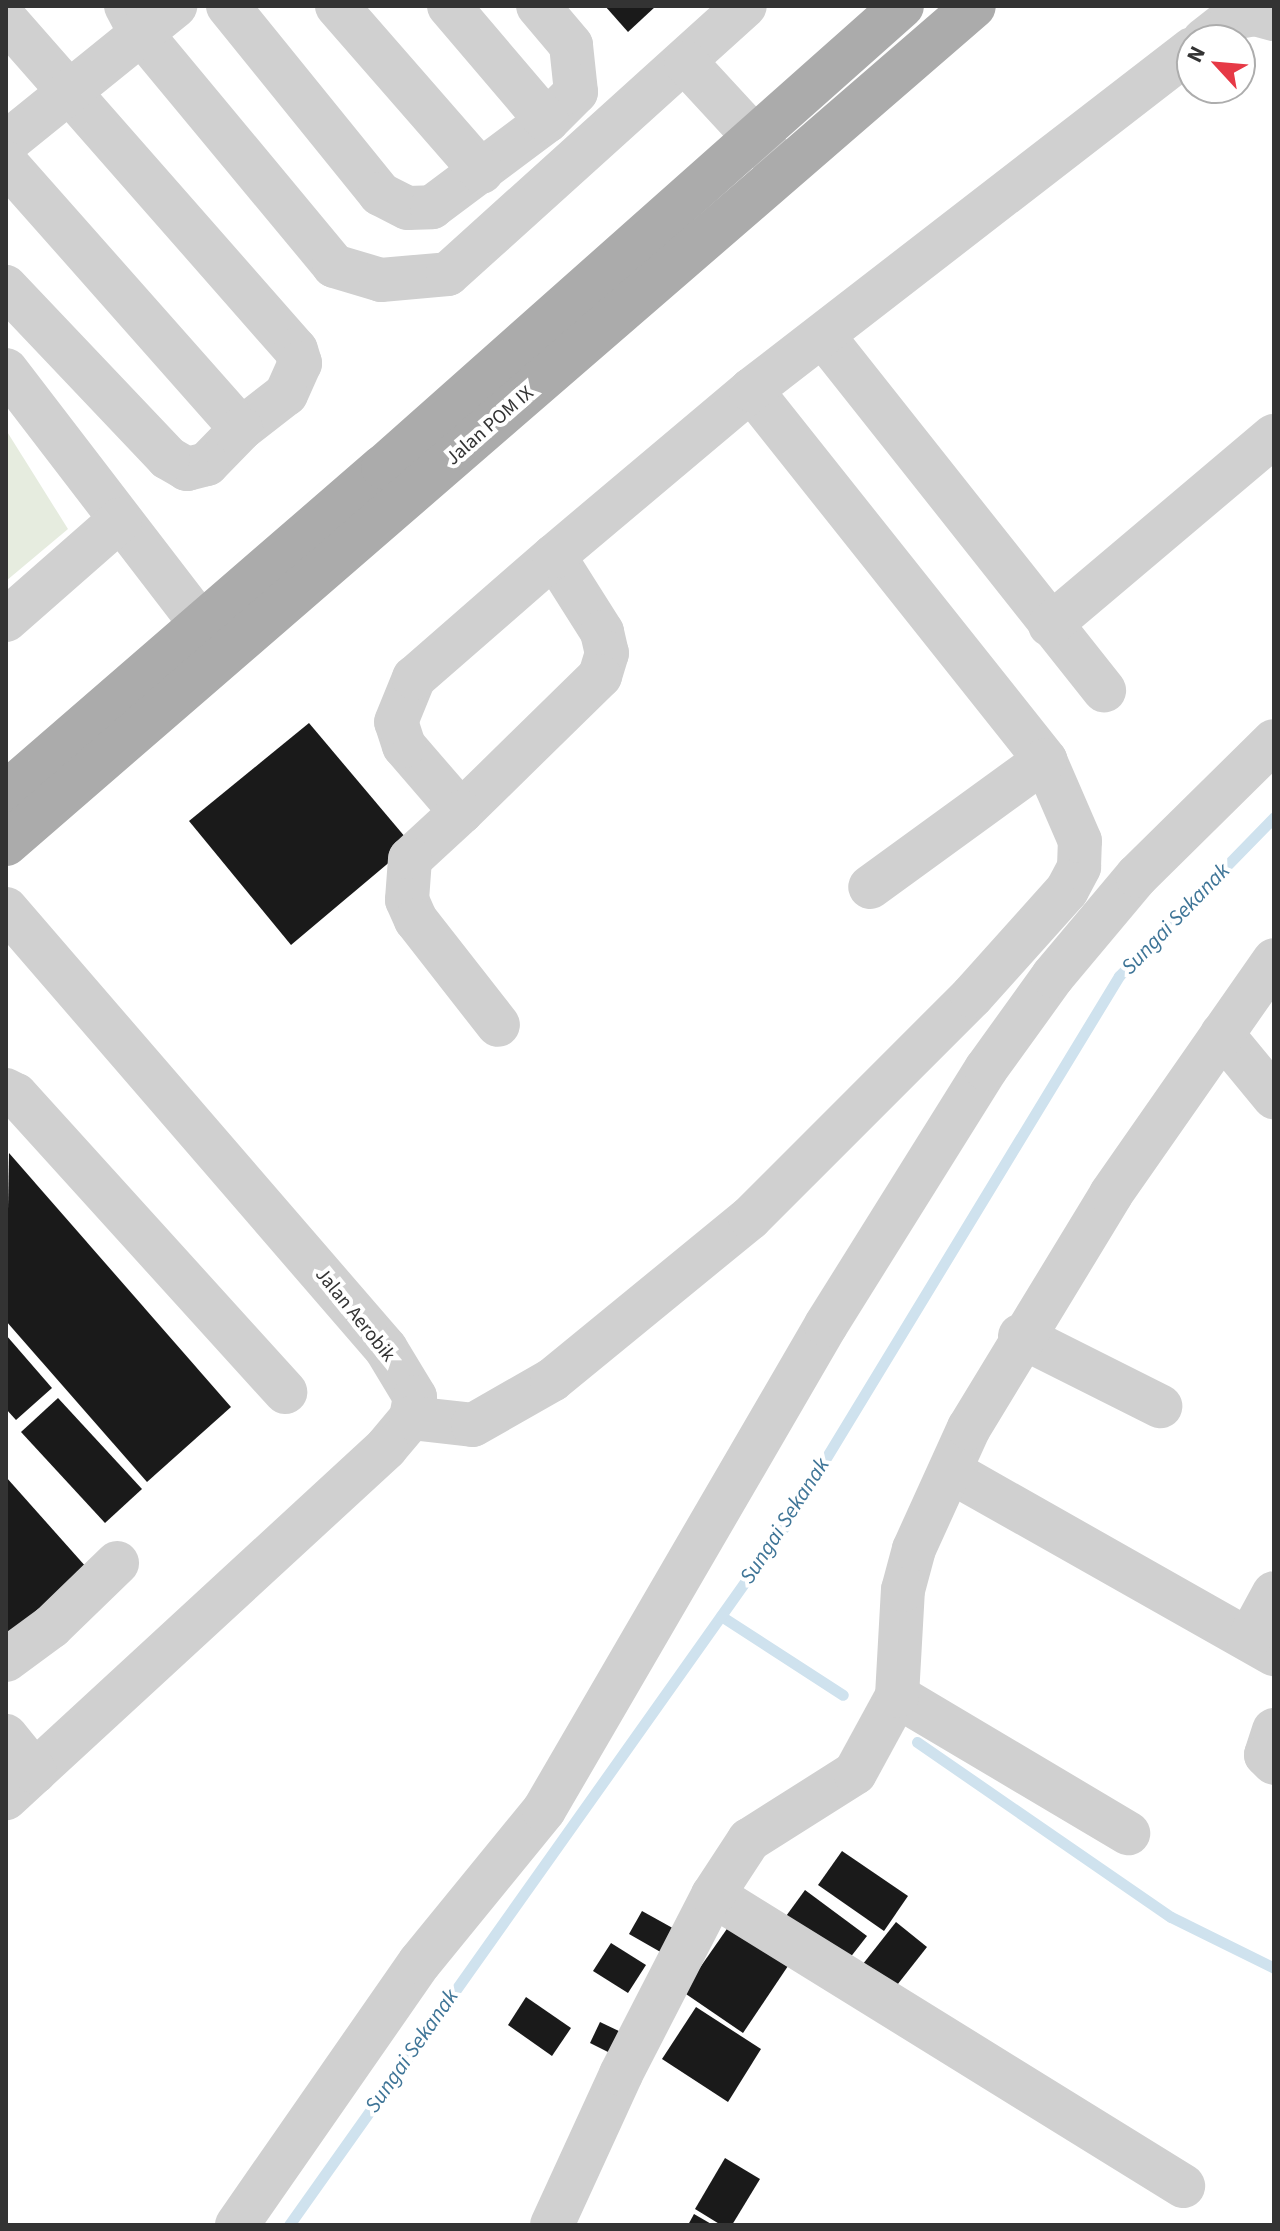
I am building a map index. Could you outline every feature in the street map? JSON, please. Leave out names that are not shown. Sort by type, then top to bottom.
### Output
[{"type":"main road","name":"Jalan POM IX","points":[[6,844],[212,641],[756,137],[902,6]]},
{"type":"main road","name":"Jalan POM IX","points":[[6,793],[212,641],[786,172],[974,6]]},
{"type":"street","points":[[6,143],[71,91],[133,19],[175,6]]},
{"type":"street","points":[[228,6],[380,194],[408,208],[432,207],[547,121],[576,92],[577,71],[571,45],[538,6]]},
{"type":"street","points":[[337,6],[482,172]]},
{"type":"street","points":[[449,6],[547,121]]},
{"type":"street","points":[[133,19],[334,266],[381,280],[448,274],[686,63],[745,6]]},
{"type":"street","points":[[1224,24],[1232,18],[1255,14],[1274,19]]},
{"type":"street","points":[[6,20],[296,350],[300,363],[286,394],[241,429],[207,464],[187,469],[168,458],[6,287]]},
{"type":"street","points":[[461,812],[404,746],[396,722],[414,678],[751,390],[824,337],[935,245],[1176,61]]},
{"type":"street","points":[[686,63],[786,172]]},
{"type":"street","points":[[6,163],[241,429]]},
{"type":"street","points":[[824,337],[1104,690]]},
{"type":"street","points":[[6,370],[212,641]]},
{"type":"street","points":[[6,1736],[20,1785],[386,1448],[411,1418],[473,1425],[552,1380],[750,1218],[972,996],[1067,890],[1079,867],[1080,841],[1045,760],[751,390]]},
{"type":"street","points":[[1050,625],[1274,436]]},
{"type":"street","points":[[6,620],[120,520]]},
{"type":"street","points":[[498,1025],[416,920],[407,900],[410,859],[600,676],[607,653],[602,632],[554,556]]},
{"type":"street","points":[[237,2225],[420,1962],[544,1810],[826,1325],[986,1069],[1053,976],[1137,876],[1274,741]]},
{"type":"street","points":[[870,887],[1045,760]]},
{"type":"street","name":"Jalan Aerobik","points":[[6,909],[386,1349],[415,1397],[411,1418]]},
{"type":"street","points":[[552,2225],[621,2074],[713,1895],[749,1840],[855,1773],[897,1696],[903,1590],[914,1549],[950,1471],[1020,1336],[1274,960]]},
{"type":"street","points":[[1222,1034],[1274,1097]]},
{"type":"street","points":[[6,1090],[16,1095],[285,1392]]},
{"type":"street","points":[[1020,1336],[1160,1406]]},
{"type":"street","points":[[950,1471],[1261,1646],[1274,1593]]},
{"type":"street","points":[[6,1660],[51,1627],[117,1563]]},
{"type":"street","points":[[897,1696],[1128,1833]]},
{"type":"street","points":[[1274,1730],[1266,1755],[1274,1763]]},
{"type":"street","points":[[713,1895],[1183,2186]]},
{"type":"shaded area","points":[[6,430],[68,529],[6,581]]},
{"type":"building","points":[[605,6],[656,6],[628,32]]},
{"type":"building","points":[[309,723],[411,844],[291,945],[189,821]]},
{"type":"building","points":[[9,1153],[231,1407],[147,1482],[6,1321]]},
{"type":"building","points":[[6,1335],[52,1388],[16,1420],[6,1409]]},
{"type":"building","points":[[58,1398],[142,1489],[105,1523],[21,1432]]},
{"type":"building","points":[[6,1477],[95,1577],[6,1634]]},
{"type":"building","points":[[842,1851],[908,1896],[884,1931],[818,1885]]},
{"type":"building","points":[[805,1890],[867,1936],[842,1968],[781,1923]]},
{"type":"building","points":[[642,1911],[678,1931],[664,1954],[629,1934]]},
{"type":"building","points":[[896,1922],[927,1947],[890,1994],[859,1969]]},
{"type":"building","points":[[731,1923],[790,1963],[743,2033],[683,1992]]},
{"type":"building","points":[[611,1943],[646,1965],[628,1993],[593,1971]]},
{"type":"building","points":[[526,1997],[571,2028],[552,2056],[508,2025]]},
{"type":"building","points":[[696,2007],[761,2049],[728,2102],[662,2059]]},
{"type":"building","points":[[600,2022],[623,2033],[612,2054],[590,2043]]},
{"type":"building","points":[[725,2158],[760,2179],[732,2225],[721,2225],[695,2209]]},
{"type":"building","points":[[694,2214],[713,2225],[688,2225]]},
{"type":"waterway","name":"Sungai Sekanak","points":[[289,2225],[784,1527],[1119,976],[1274,817]]},
{"type":"waterway","points":[[721,1616],[843,1695]]},
{"type":"waterway","points":[[917,1742],[1171,1917],[1274,1968]]}]
